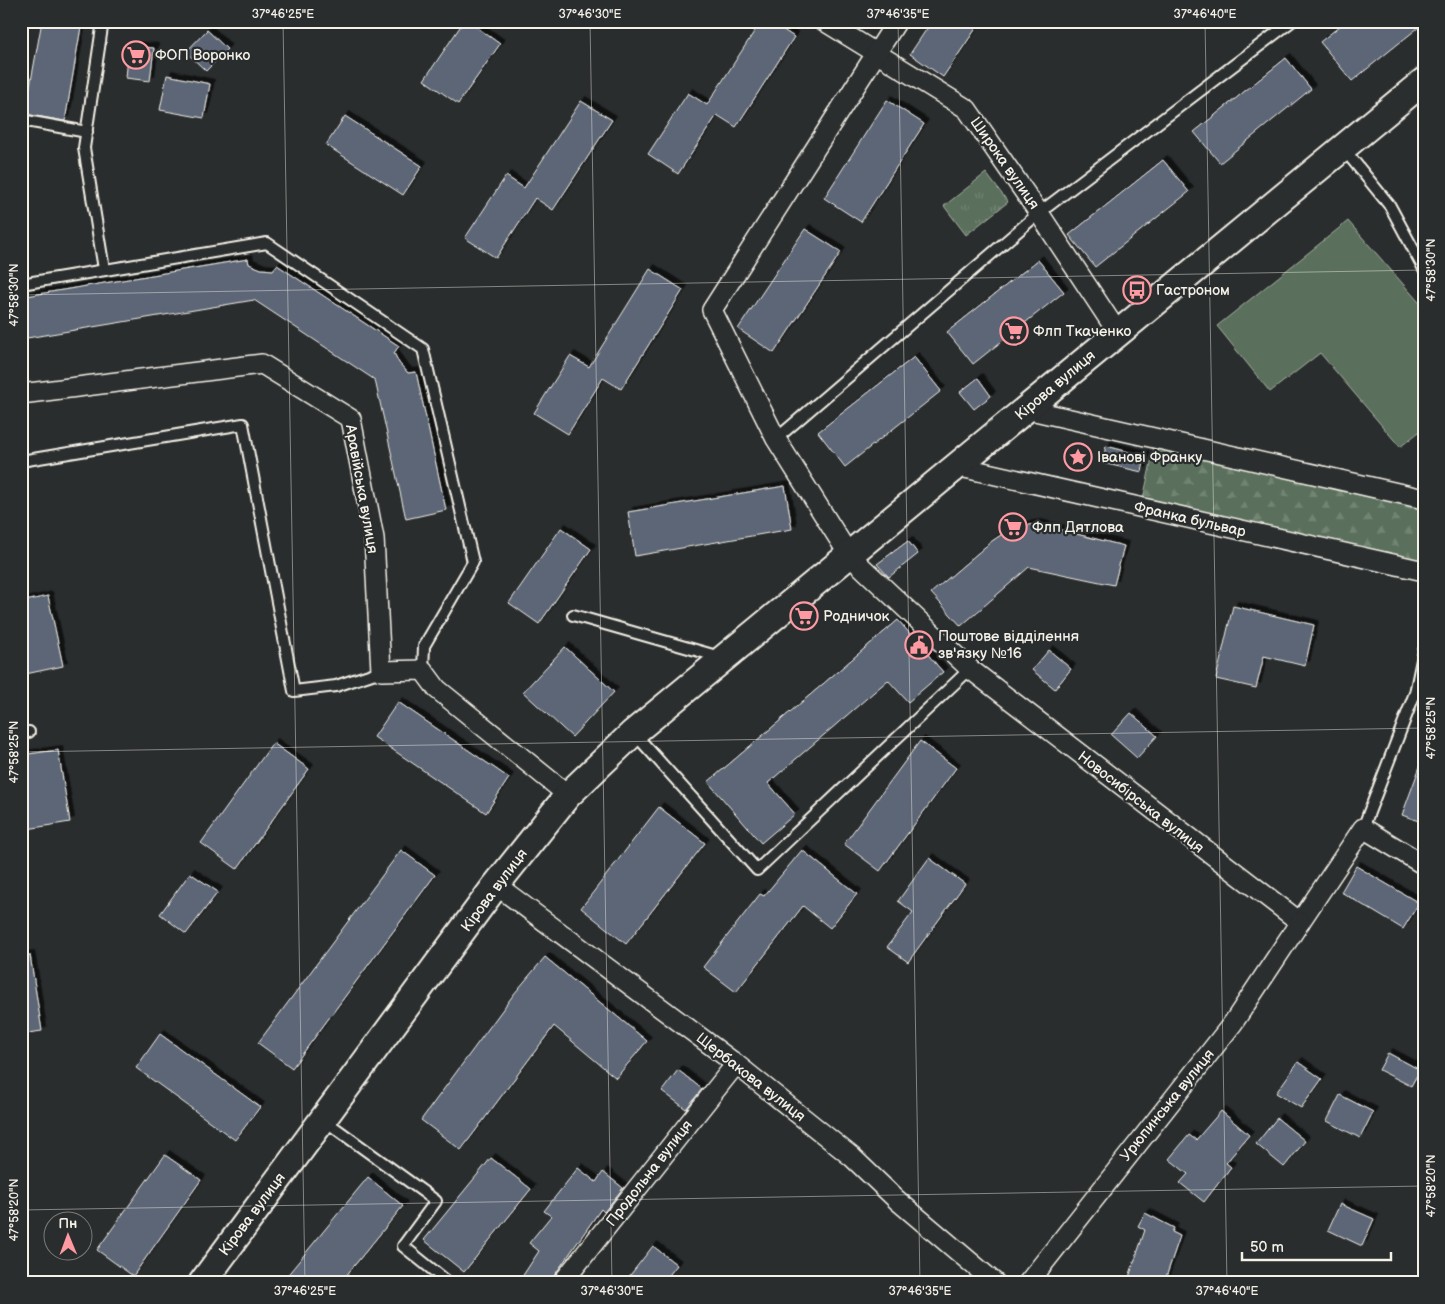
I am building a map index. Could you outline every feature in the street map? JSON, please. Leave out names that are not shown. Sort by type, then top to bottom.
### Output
[{"type":"street","name":"Широка вулиця","points":[[824,21],[967,109],[1039,213],[1118,333]]},
{"type":"street","points":[[849,555],[776,439],[712,310],[897,21]]},
{"type":"street","name":"Кірова вулиця","points":[[202,1283],[496,885],[568,795],[633,732],[1424,81]]},
{"type":"street","name":"Аравійська вулиця","points":[[21,394],[262,364],[351,419],[374,538],[381,671]]},
{"type":"street","points":[[1026,409],[1424,499]]},
{"type":"street","name":"Франка бульвар","points":[[956,466],[1424,571]]},
{"type":"street","name":"Новосибірська вулиця","points":[[849,555],[970,669],[1300,922]]},
{"type":"street","points":[[381,671],[422,670],[437,689],[568,795]]},
{"type":"street","points":[[1300,922],[1363,828],[1424,865]]},
{"type":"street","name":"Щербакова вулиця","points":[[496,885],[736,1064],[852,1157],[897,1200],[995,1283]]},
{"type":"street","name":"Урюпинська вулиця","points":[[1028,1283],[1233,1023],[1300,922]]},
{"type":"street","name":"Продольна вулиця","points":[[562,1283],[736,1064]]},
{"type":"lane","points":[[104,21],[84,148],[104,270]]},
{"type":"lane","points":[[776,439],[1039,213],[1292,21]]},
{"type":"lane","points":[[21,120],[87,132]]},
{"type":"lane","points":[[1342,148],[1390,206],[1424,269]]},
{"type":"lane","points":[[21,284],[267,243],[423,349],[473,562],[424,646],[422,670]]},
{"type":"lane","points":[[21,460],[243,424],[294,691],[336,686],[381,671]]},
{"type":"lane","points":[[572,615],[724,658]]},
{"type":"lane","points":[[1363,828],[1419,694],[1424,650]]},
{"type":"lane","points":[[633,732],[757,870],[970,669]]},
{"type":"lane","points":[[323,1119],[436,1201],[403,1246],[449,1283]]},
{"type":"green space","points":[[986,173],[1008,202],[966,235],[944,206]]},
{"type":"green space","points":[[1348,221],[1424,308],[1424,428],[1400,447],[1320,353],[1270,392],[1217,326]]},
{"type":"green space","points":[[1156,440],[1424,499],[1424,571],[1141,508]]},
{"type":"building","points":[[42,21],[82,21],[65,121],[25,114]]},
{"type":"building","points":[[464,21],[468,21],[500,44],[458,104],[424,80]]},
{"type":"building","points":[[761,21],[770,21],[794,37],[736,127],[717,115],[678,174],[648,154],[688,93],[707,105]]},
{"type":"building","points":[[932,21],[981,21],[943,77],[910,54]]},
{"type":"building","points":[[1346,21],[1424,21],[1424,23],[1352,81],[1320,42]]},
{"type":"building","points":[[207,30],[227,49],[206,71],[186,52]]},
{"type":"building","points":[[129,46],[154,48],[150,81],[126,78]]},
{"type":"building","points":[[1286,58],[1311,89],[1220,163],[1194,132]]},
{"type":"building","points":[[167,75],[210,84],[204,118],[160,110]]},
{"type":"building","points":[[887,100],[924,124],[861,222],[824,198]]},
{"type":"building","points":[[581,101],[612,120],[553,210],[535,198],[496,258],[465,238],[506,176],[524,188]]},
{"type":"building","points":[[345,116],[422,166],[403,195],[326,145]]},
{"type":"building","points":[[1163,160],[1189,192],[1095,267],[1069,235]]},
{"type":"building","points":[[805,229],[841,252],[774,353],[738,329]]},
{"type":"building","points":[[248,259],[249,264],[261,269],[273,270],[277,265],[399,346],[394,353],[399,363],[408,373],[416,372],[446,510],[406,519],[375,380],[254,300],[21,339],[21,297]]},
{"type":"building","points":[[1038,260],[1064,292],[973,364],[947,332]]},
{"type":"building","points":[[650,269],[683,290],[621,389],[603,378],[568,434],[534,413],[570,356],[589,367]]},
{"type":"building","points":[[914,357],[941,391],[845,467],[818,432]]},
{"type":"building","points":[[978,378],[991,396],[974,409],[960,392]]},
{"type":"building","points":[[1106,446],[1145,456],[1142,472],[1102,463]]},
{"type":"building","points":[[785,486],[792,529],[635,556],[628,512]]},
{"type":"building","points":[[1037,524],[1124,546],[1114,585],[1029,567],[961,626],[931,593],[992,541],[1013,527]]},
{"type":"building","points":[[561,528],[591,549],[539,624],[509,603]]},
{"type":"building","points":[[908,541],[918,554],[889,577],[877,564]]},
{"type":"building","points":[[48,596],[63,666],[21,675],[21,602]]},
{"type":"building","points":[[1233,606],[1314,625],[1305,666],[1264,656],[1256,688],[1216,679]]},
{"type":"building","points":[[898,620],[943,672],[908,702],[888,680],[768,783],[795,814],[761,843],[708,782]]},
{"type":"building","points":[[565,647],[614,692],[572,737],[523,692]]},
{"type":"building","points":[[1049,650],[1071,669],[1055,689],[1032,670]]},
{"type":"building","points":[[398,702],[509,778],[486,813],[374,737]]},
{"type":"building","points":[[1131,713],[1157,736],[1137,758],[1111,735]]},
{"type":"building","points":[[920,741],[956,768],[880,871],[844,844]]},
{"type":"building","points":[[273,743],[309,769],[237,869],[201,843]]},
{"type":"building","points":[[58,750],[70,822],[21,830],[21,755]]},
{"type":"building","points":[[1422,761],[1424,761],[1424,823],[1402,815]]},
{"type":"building","points":[[659,807],[705,843],[626,944],[581,908]]},
{"type":"building","points":[[401,850],[435,875],[292,1068],[258,1043]]},
{"type":"building","points":[[802,850],[857,894],[830,928],[803,906],[736,992],[703,967],[760,894],[764,896]]},
{"type":"building","points":[[929,858],[965,884],[908,962],[887,947],[913,912],[898,901]]},
{"type":"building","points":[[1356,866],[1419,903],[1403,929],[1341,892]]},
{"type":"building","points":[[190,873],[218,892],[186,934],[160,914]]},
{"type":"building","points":[[30,955],[42,1031],[21,1034],[21,956]]},
{"type":"building","points":[[545,957],[647,1041],[616,1078],[554,1026],[461,1150],[421,1120],[514,994]]},
{"type":"building","points":[[160,1034],[260,1107],[235,1140],[136,1068]]},
{"type":"building","points":[[1388,1053],[1420,1070],[1411,1086],[1379,1070]]},
{"type":"building","points":[[1298,1062],[1322,1079],[1301,1108],[1276,1093]]},
{"type":"building","points":[[678,1070],[702,1089],[686,1109],[662,1091]]},
{"type":"building","points":[[1340,1095],[1373,1112],[1360,1138],[1327,1121]]},
{"type":"building","points":[[1221,1111],[1249,1135],[1226,1163],[1231,1167],[1204,1202],[1180,1183],[1188,1174],[1169,1159],[1189,1135],[1196,1140]]},
{"type":"building","points":[[1277,1118],[1305,1141],[1284,1167],[1256,1144]]},
{"type":"building","points":[[165,1155],[201,1180],[133,1276],[97,1250]]},
{"type":"building","points":[[491,1158],[531,1189],[464,1272],[424,1240]]},
{"type":"building","points":[[578,1168],[596,1182],[603,1172],[623,1188],[604,1212],[601,1209],[549,1283],[518,1283],[539,1251],[529,1243],[551,1216],[544,1211]]},
{"type":"building","points":[[368,1177],[403,1206],[340,1283],[281,1283]]},
{"type":"building","points":[[1340,1204],[1374,1219],[1362,1246],[1328,1230]]},
{"type":"building","points":[[1145,1213],[1174,1228],[1172,1232],[1180,1236],[1164,1283],[1127,1283],[1145,1230],[1138,1226]]},
{"type":"building","points":[[653,1246],[677,1265],[663,1283],[624,1283]]},
{"type":"place","name":"ФОП Воронко","points":[[136,55]]},
{"type":"place","name":"Гастроном","points":[[1137,290]]},
{"type":"place","name":"Флп Ткаченко","points":[[1014,331]]},
{"type":"place","name":"Іванові Франку","points":[[1078,457]]},
{"type":"place","name":"Флп Дятлова","points":[[1013,527]]},
{"type":"place","name":"Родничок","points":[[804,616]]},
{"type":"place","name":"Поштове відділення зв'язку №16","points":[[919,645]]}]
